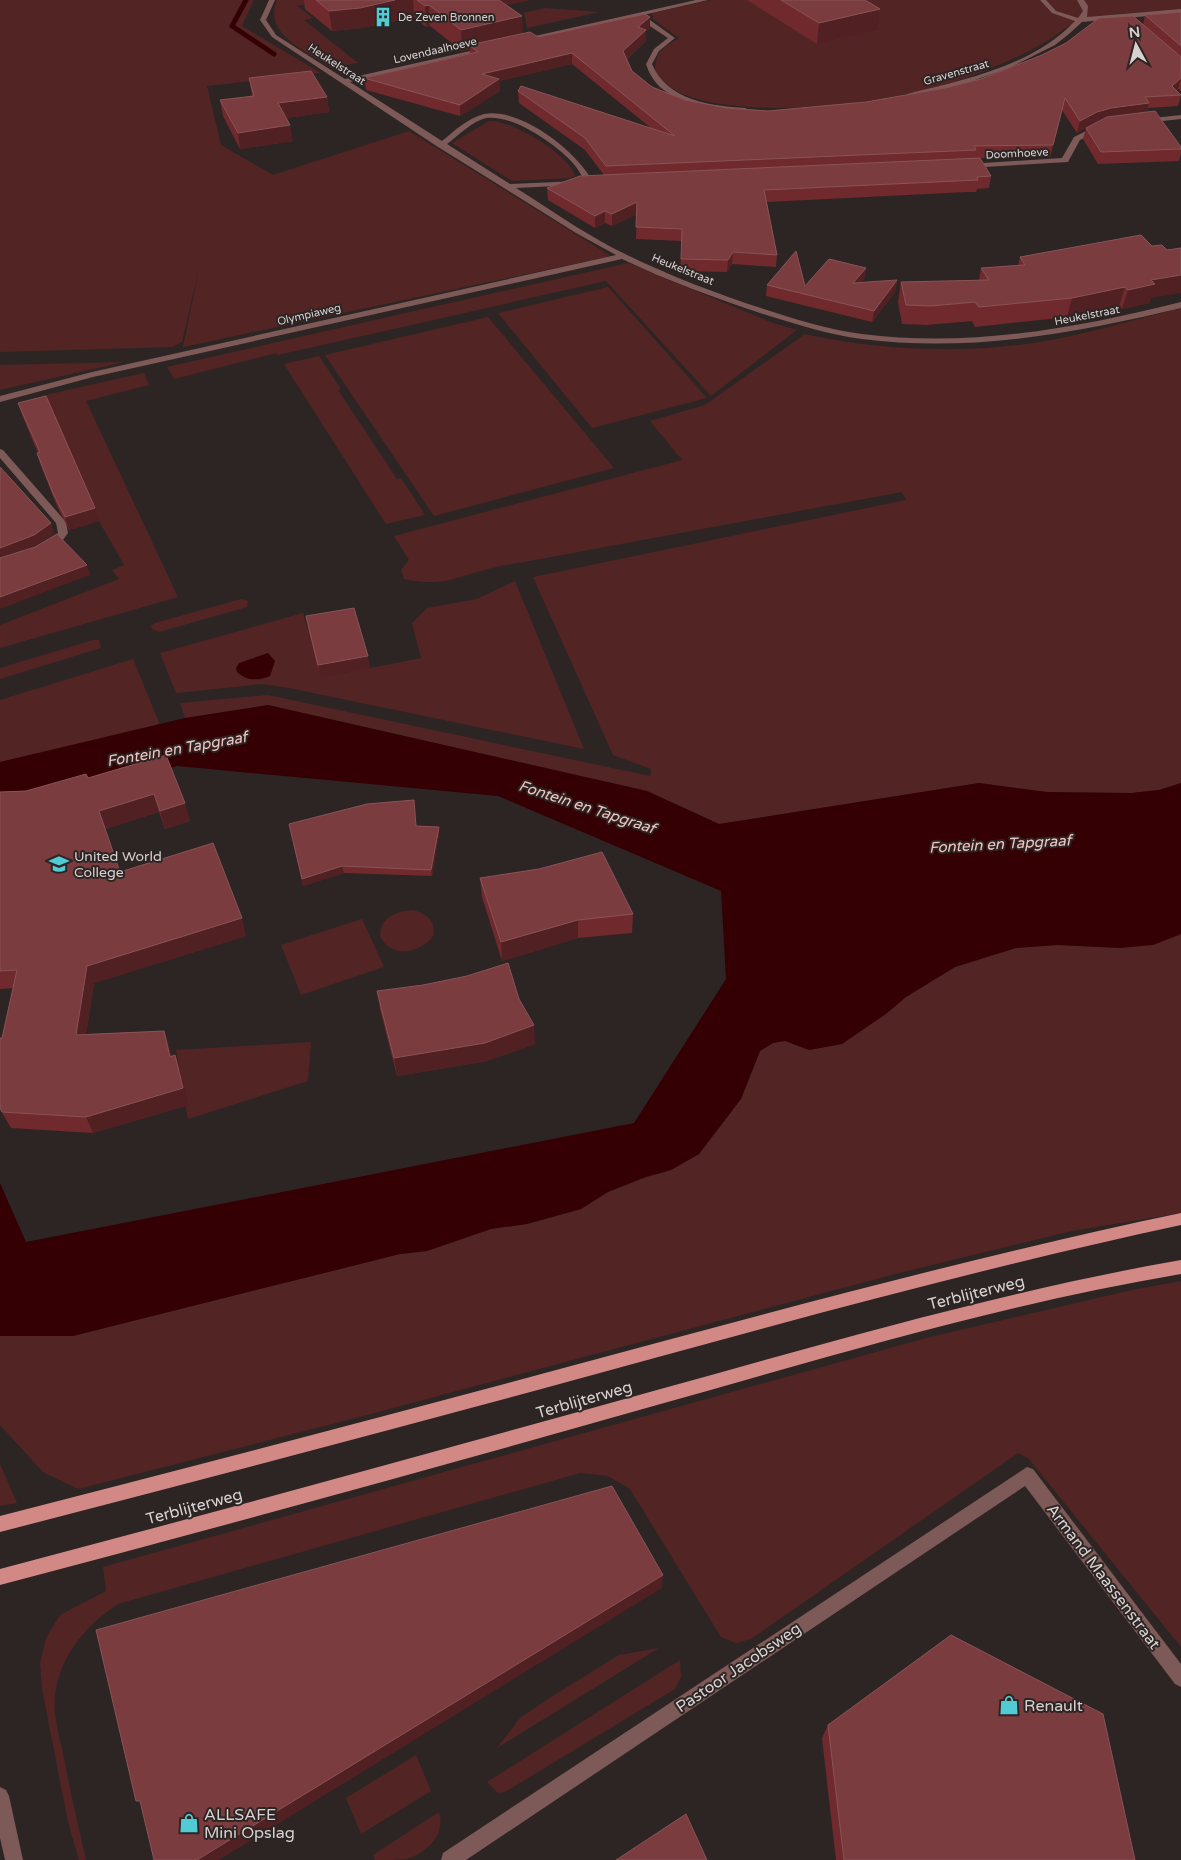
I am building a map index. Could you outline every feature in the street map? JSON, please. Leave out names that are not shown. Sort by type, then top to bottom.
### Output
[{"type":"main road","name":"Terblijterweg","points":[[0,1524],[293,1450],[900,1284],[1054,1246],[1181,1219]]},
{"type":"main road","name":"Terblijterweg","points":[[0,1577],[337,1487],[952,1317],[1068,1289],[1181,1267]]},
{"type":"street","name":"Heukelstraat","points":[[272,0],[263,20],[274,36],[440,145],[624,256],[739,304],[835,331],[895,340],[1033,335],[1075,330],[1181,305]]},
{"type":"street","points":[[508,43],[705,0]]},
{"type":"street","points":[[1044,0],[1054,12],[1078,20],[1181,11]]},
{"type":"street","points":[[1078,20],[1083,18],[1086,11],[1084,3],[1080,0]]},
{"type":"street","points":[[638,15],[672,38],[656,50],[649,64],[656,79],[664,86],[677,95],[706,105],[753,111]]},
{"type":"street","points":[[1124,16],[1132,23]]},
{"type":"street","name":"Gravenstraat","points":[[901,97],[940,89],[1003,68],[1039,52],[1068,32],[1078,20]]},
{"type":"street","name":"Lovendaalhoeve","points":[[345,81],[490,47]]},
{"type":"street","points":[[440,145],[480,118],[488,116],[499,117],[532,130],[558,145],[583,168],[589,182]]},
{"type":"street","points":[[1134,122],[1181,117]]},
{"type":"street","name":"Doomhoeve","points":[[960,167],[1066,160],[1077,139],[1105,126]]},
{"type":"street","points":[[508,186],[598,182]]},
{"type":"street","name":"Olympiaweg","points":[[0,399],[100,373],[624,256]]},
{"type":"street","points":[[0,452],[61,522],[63,533],[56,542],[40,550]]},
{"type":"street","name":"Armand Maassenstraat","points":[[1027,1475],[1181,1678]]},
{"type":"street","name":"Pastoor Jacobsweg","points":[[450,1860],[1027,1475]]},
{"type":"street","points":[[0,1796],[14,1860]]},
{"type":"shaded area","points":[[0,0],[254,0],[242,26],[321,73],[207,86],[221,145],[273,175],[409,131],[611,256],[183,347],[199,269],[182,342],[173,347],[0,352]]},
{"type":"shaded area","points":[[277,0],[327,0],[297,6],[313,18],[304,20],[358,63],[331,67],[290,41],[281,32],[276,23],[274,12]]},
{"type":"shaded area","points":[[711,0],[1181,0],[1181,10],[1109,15],[1081,21],[1018,56],[968,77],[939,86],[867,101],[789,108],[751,107],[717,103],[688,96],[678,92],[655,72],[657,59],[661,51],[679,38],[653,19],[652,13]]},
{"type":"shaded area","points":[[545,8],[599,12],[527,28],[524,13]]},
{"type":"shaded area","points":[[489,121],[498,122],[524,132],[551,148],[570,167],[575,176],[570,178],[512,181],[452,143]]},
{"type":"shaded area","points":[[628,263],[773,323],[797,330],[711,396],[606,281],[278,355],[277,353],[174,379],[167,367]]},
{"type":"shaded area","points":[[608,287],[707,398],[592,428],[498,313]]},
{"type":"shaded area","points":[[1181,308],[1181,783],[1159,790],[1131,793],[1047,792],[979,783],[719,824],[647,791],[268,705],[185,718],[180,703],[268,695],[650,776],[651,769],[613,755],[533,577],[906,500],[902,492],[502,566],[439,582],[404,579],[401,570],[409,560],[394,536],[682,460],[650,421],[705,405],[805,334],[889,347],[918,349],[977,348],[1051,340]]},
{"type":"shaded area","points":[[488,317],[614,468],[434,516],[325,355]]},
{"type":"shaded area","points":[[319,356],[341,389],[338,390],[397,479],[401,478],[425,515],[386,524],[284,364]]},
{"type":"shaded area","points":[[124,362],[0,390],[0,365]]},
{"type":"shaded area","points":[[144,373],[149,385],[86,401],[178,597],[0,648],[0,625],[119,579],[112,570],[124,565],[99,521],[41,396]]},
{"type":"shaded area","points":[[515,581],[584,749],[262,684],[176,693],[160,653],[303,613],[321,678],[421,658],[412,623],[427,608],[477,599]]},
{"type":"shaded area","points":[[241,599],[248,601],[247,607],[159,632],[152,629],[151,626],[155,623]]},
{"type":"shaded area","points":[[93,640],[99,640],[101,648],[0,679],[0,668]]},
{"type":"shaded area","points":[[133,659],[160,725],[0,762],[0,700]]},
{"type":"shaded area","points":[[413,910],[426,916],[432,922],[433,936],[421,947],[413,950],[398,951],[391,948],[380,936],[383,924],[391,916]]},
{"type":"shaded area","points":[[362,919],[384,967],[301,995],[281,945]]},
{"type":"shaded area","points":[[1181,934],[1181,1213],[1072,1231],[899,1273],[348,1420],[78,1489],[43,1472],[0,1425],[0,1336],[73,1336],[400,1254],[427,1251],[491,1229],[527,1224],[581,1209],[608,1192],[646,1177],[671,1170],[699,1154],[741,1099],[760,1051],[773,1043],[785,1041],[809,1050],[842,1044],[906,997],[955,967],[1016,948],[1058,945],[1120,948],[1169,939]]},
{"type":"shaded area","points":[[311,1042],[308,1081],[188,1119],[176,1050]]},
{"type":"shaded area","points":[[1181,1281],[1181,1647],[1028,1458],[1018,1453],[751,1639],[736,1643],[721,1637],[630,1489],[608,1476],[580,1473],[118,1604],[105,1614],[92,1625],[71,1650],[63,1665],[55,1697],[57,1726],[86,1860],[79,1860],[68,1822],[42,1689],[40,1663],[46,1638],[60,1615],[106,1591],[103,1567],[926,1338],[1132,1290]]},
{"type":"shaded area","points":[[0,1464],[17,1503],[0,1506]]},
{"type":"shaded area","points":[[659,1648],[497,1748],[520,1718],[619,1655]]},
{"type":"shaded area","points":[[680,1660],[681,1677],[675,1689],[505,1792],[498,1793],[487,1782]]},
{"type":"shaded area","points":[[416,1755],[431,1791],[361,1834],[346,1798]]},
{"type":"shaded area","points":[[439,1812],[440,1828],[433,1842],[428,1847],[407,1859],[375,1860],[373,1855]]},
{"type":"water","points":[[268,653],[275,661],[270,676],[252,679],[244,677],[237,672],[236,668],[239,663]]},
{"type":"water","name":"Fontein en Tapgraaf","points":[[268,705],[647,791],[719,824],[979,783],[1047,792],[1131,793],[1159,790],[1181,783],[1181,934],[1153,945],[1120,948],[1058,945],[1016,948],[955,967],[906,997],[886,1014],[842,1044],[809,1050],[785,1041],[773,1043],[760,1051],[741,1099],[699,1154],[671,1170],[646,1177],[608,1192],[581,1209],[527,1224],[491,1229],[427,1251],[400,1254],[73,1336],[0,1336],[0,1183],[26,1242],[634,1123],[726,979],[721,891],[498,796],[177,766],[33,809],[0,810],[0,762],[185,718]]},
{"type":"building","points":[[316,0],[395,0],[360,8],[329,11]]},
{"type":"building","points":[[417,0],[499,0],[522,16],[461,30],[429,5],[425,6]]},
{"type":"building","points":[[781,0],[865,0],[880,9],[819,23]]},
{"type":"building","points":[[1181,12],[1181,46],[1145,15]]},
{"type":"building","points":[[645,14],[650,17],[638,27],[646,30],[623,51],[632,71],[652,87],[685,100],[726,108],[768,111],[866,102],[945,88],[981,79],[1042,55],[1066,43],[1099,18],[1133,16],[1181,57],[1181,78],[1172,86],[1181,95],[1145,97],[1149,103],[1111,108],[1097,112],[1080,121],[1065,98],[1053,145],[974,146],[976,150],[606,166],[585,138],[518,91],[521,86],[675,136],[572,53],[482,74],[499,79],[460,105],[364,78],[478,52],[469,45],[530,32],[538,37]]},
{"type":"building","points":[[311,71],[327,97],[278,103],[290,125],[238,133],[220,100],[254,96],[249,78]]},
{"type":"building","points":[[1155,111],[1181,149],[1101,152],[1086,128],[1107,117]]},
{"type":"building","points":[[980,158],[991,176],[977,177],[978,180],[764,190],[777,255],[733,252],[728,260],[681,259],[682,229],[636,227],[637,202],[612,214],[605,211],[595,216],[547,188],[580,176]]},
{"type":"building","points":[[1141,235],[1152,246],[1162,245],[1167,250],[1181,248],[1181,275],[1151,280],[1155,284],[1128,290],[1125,287],[1072,298],[979,307],[975,302],[931,306],[906,305],[901,282],[989,280],[981,268],[1025,265],[1020,257]]},
{"type":"building","points":[[796,251],[805,286],[829,259],[866,268],[853,283],[897,280],[874,311],[767,285]]},
{"type":"building","points":[[46,396],[95,508],[65,517],[53,493],[37,453],[40,452],[18,403]]},
{"type":"building","points":[[0,467],[51,523],[34,535],[0,548]]},
{"type":"building","points":[[57,534],[87,565],[0,597],[0,558],[35,547]]},
{"type":"building","points":[[354,608],[368,656],[318,665],[306,616]]},
{"type":"building","points":[[166,755],[185,803],[160,811],[154,794],[99,811],[120,872],[213,843],[242,918],[87,966],[76,1035],[164,1031],[170,1057],[175,1055],[183,1088],[86,1117],[2,1112],[0,1108],[0,1038],[2,1038],[17,970],[0,971],[0,792],[26,791],[86,774],[88,778]]},
{"type":"building","points":[[414,800],[416,826],[439,827],[431,870],[342,866],[302,879],[289,824],[367,804]]},
{"type":"building","points":[[602,852],[633,914],[578,920],[501,942],[480,878],[539,869]]},
{"type":"building","points":[[508,963],[519,999],[534,1025],[485,1043],[394,1058],[377,991],[423,985],[467,976]]},
{"type":"building","points":[[612,1486],[663,1575],[197,1860],[154,1860],[140,1801],[136,1801],[96,1630]]},
{"type":"building","points":[[951,1635],[1103,1714],[1135,1860],[844,1860],[828,1725]]},
{"type":"building","points":[[686,1814],[707,1860],[616,1860]]},
{"type":"waterway","points":[[246,0],[232,26],[274,54]]},
{"type":"place","name":"De Zeven Bronnen","points":[[383,17]]},
{"type":"place","name":"United World College","points":[[59,864]]},
{"type":"place","name":"Renault","points":[[1009,1705]]},
{"type":"place","name":"ALLSAFE Mini Opslag","points":[[189,1823]]}]
